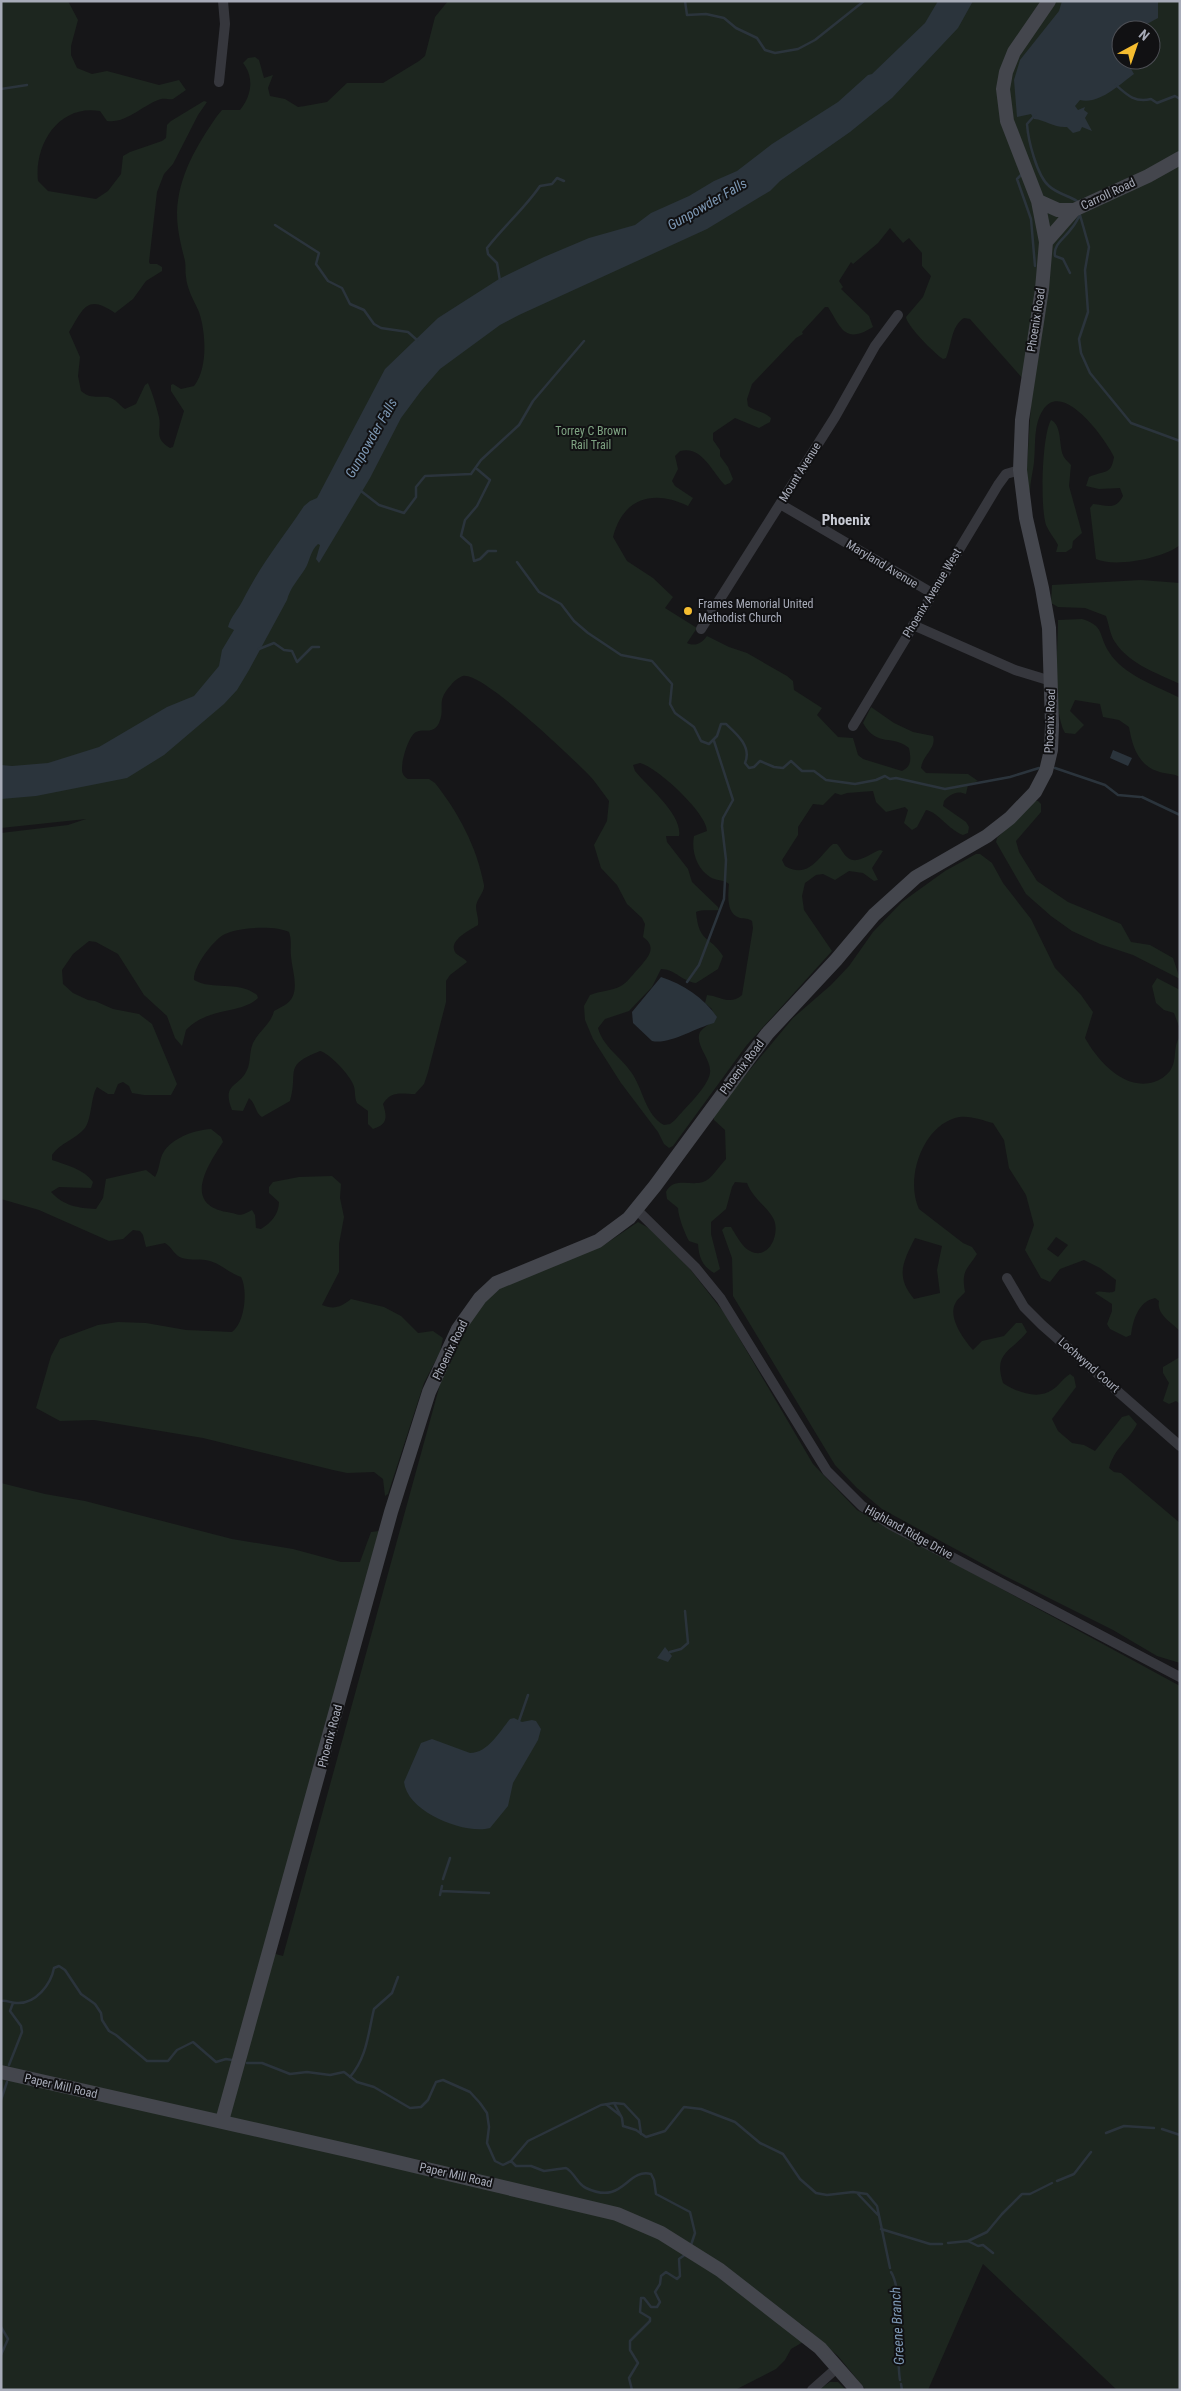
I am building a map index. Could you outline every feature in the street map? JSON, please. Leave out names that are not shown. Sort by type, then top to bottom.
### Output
[{"type":"street","points":[[219,82],[225,24],[223,1]]},
{"type":"street","name":"Phoenix Road","points":[[222,2122],[392,1512],[422,1413],[444,1358],[467,1315],[480,1298],[496,1283],[598,1240],[620,1226],[637,1210],[767,1034],[886,903],[925,872],[993,832],[1022,808],[1035,792],[1046,771],[1051,750],[1051,681],[1046,609],[1026,518],[1020,470],[1024,404],[1042,288],[1046,242],[1038,201],[1007,121],[1003,89],[1006,72],[1014,52],[1049,1]]},
{"type":"street","name":"Carroll Road","points":[[1046,242],[1074,210],[1148,176],[1180,158]]},
{"type":"street","points":[[1038,201],[1058,210],[1074,210]]},
{"type":"street","name":"Mount Avenue","points":[[701,629],[835,416],[875,346],[898,315]]},
{"type":"street","name":"Phoenix Avenue West","points":[[853,726],[998,485],[1006,474],[1020,470]]},
{"type":"street","name":"Maryland Avenue","points":[[780,504],[932,593]]},
{"type":"street","points":[[913,625],[1015,670],[1051,681]]},
{"type":"street","name":"Highland Ridge Drive","points":[[637,1210],[689,1261],[721,1299],[827,1471],[862,1506],[891,1524],[1180,1677]]},
{"type":"street","name":"Lochwynd Court","points":[[1007,1278],[1024,1307],[1180,1446]]},
{"type":"street","name":"Paper Mill Road","points":[[1,2072],[568,2201],[637,2222],[661,2232],[720,2270],[804,2335],[838,2367],[857,2390]]},
{"type":"street","points":[[812,2390],[838,2367]]},
{"type":"green space","name":"Torrey C Brown Rail Trail","points":[[1,1],[68,1],[78,20],[71,46],[71,55],[77,68],[92,74],[107,71],[159,85],[179,80],[186,90],[173,99],[163,99],[155,102],[121,120],[107,121],[100,111],[85,110],[61,120],[45,141],[40,153],[38,181],[48,191],[96,199],[108,191],[121,174],[123,156],[162,141],[166,138],[167,125],[171,121],[204,101],[207,102],[198,115],[173,164],[164,174],[157,192],[149,262],[150,264],[157,264],[162,267],[162,271],[146,281],[133,299],[115,313],[98,304],[87,306],[69,332],[80,357],[78,376],[81,391],[91,396],[111,398],[125,409],[136,404],[145,385],[148,383],[159,417],[160,437],[170,448],[173,447],[184,411],[171,391],[171,385],[173,384],[181,389],[194,386],[199,379],[204,360],[201,320],[191,295],[186,275],[178,225],[178,199],[190,162],[202,138],[217,116],[222,110],[240,110],[247,99],[250,81],[247,69],[243,63],[248,58],[255,57],[259,60],[264,78],[273,75],[268,88],[270,96],[285,99],[298,107],[327,102],[347,83],[383,83],[419,61],[425,56],[435,17],[448,1],[1180,1],[1180,545],[1173,550],[1151,558],[1127,562],[1104,562],[1096,559],[1090,508],[1093,504],[1110,506],[1117,504],[1123,496],[1120,488],[1099,489],[1086,486],[1089,477],[1109,470],[1114,457],[1093,426],[1072,407],[1061,402],[1051,402],[1040,416],[1036,435],[1030,493],[1026,480],[1032,389],[970,319],[964,318],[960,321],[952,336],[946,358],[943,359],[916,333],[906,317],[923,297],[931,276],[922,266],[922,253],[909,238],[903,243],[890,228],[878,243],[853,264],[851,262],[839,281],[843,287],[841,289],[869,316],[873,327],[863,332],[849,334],[840,327],[828,307],[825,307],[802,332],[803,334],[796,338],[752,384],[747,399],[748,406],[771,418],[770,422],[759,428],[735,418],[713,433],[713,440],[720,450],[720,456],[728,467],[733,479],[730,483],[725,485],[706,461],[694,452],[688,450],[680,451],[675,456],[678,469],[672,481],[675,486],[693,498],[688,506],[663,498],[641,500],[624,513],[618,524],[613,537],[627,561],[653,578],[673,597],[665,608],[697,628],[687,643],[698,644],[707,636],[729,647],[747,653],[787,676],[793,681],[794,690],[822,708],[817,715],[838,737],[853,738],[858,755],[863,759],[902,771],[908,767],[910,762],[909,748],[897,742],[879,738],[868,731],[863,723],[871,707],[894,723],[913,732],[933,736],[933,744],[921,768],[926,773],[968,774],[978,781],[968,785],[966,794],[954,793],[944,801],[943,806],[966,822],[969,827],[968,833],[963,835],[935,814],[926,810],[917,827],[912,830],[904,823],[908,810],[905,807],[886,812],[876,802],[873,791],[841,795],[835,793],[823,805],[813,804],[798,827],[798,835],[782,860],[785,866],[793,870],[807,868],[813,865],[833,844],[837,844],[846,856],[855,860],[880,850],[883,851],[872,868],[878,880],[874,881],[863,873],[849,871],[835,880],[823,874],[816,875],[805,883],[802,896],[804,910],[832,951],[746,1046],[673,1146],[669,1148],[664,1144],[658,1132],[621,1083],[593,1039],[585,1020],[584,1006],[590,995],[621,986],[644,961],[651,949],[648,941],[643,937],[645,924],[642,918],[627,904],[617,885],[601,868],[594,845],[607,821],[609,801],[588,774],[546,734],[489,687],[473,678],[463,676],[458,678],[446,691],[442,700],[442,713],[437,727],[416,732],[413,735],[405,752],[402,770],[403,775],[407,779],[429,779],[435,783],[466,831],[477,857],[484,885],[476,906],[478,925],[455,943],[455,952],[467,962],[450,975],[446,981],[446,1002],[424,1084],[415,1094],[397,1094],[386,1100],[383,1104],[385,1120],[381,1125],[373,1129],[368,1124],[368,1111],[357,1103],[351,1080],[333,1060],[320,1051],[308,1056],[296,1066],[290,1101],[262,1117],[249,1098],[243,1111],[232,1110],[229,1101],[230,1090],[247,1070],[253,1043],[270,1020],[274,1011],[290,1001],[295,989],[289,932],[275,928],[237,930],[223,935],[214,943],[200,962],[194,980],[210,985],[250,990],[258,998],[242,1007],[204,1017],[195,1022],[186,1030],[182,1046],[175,1038],[167,1016],[144,995],[118,954],[96,942],[89,941],[73,954],[62,970],[63,984],[73,993],[113,1009],[139,1014],[152,1024],[177,1084],[171,1095],[132,1093],[129,1086],[123,1082],[118,1084],[114,1094],[108,1094],[97,1087],[85,1128],[59,1147],[52,1155],[52,1160],[85,1174],[93,1182],[91,1188],[59,1187],[51,1192],[56,1197],[72,1205],[96,1209],[103,1198],[106,1179],[146,1170],[155,1177],[164,1151],[169,1146],[189,1134],[211,1129],[221,1137],[223,1142],[211,1162],[202,1183],[205,1201],[213,1208],[241,1215],[252,1210],[255,1215],[256,1228],[261,1229],[274,1218],[278,1210],[279,1202],[269,1193],[269,1187],[273,1182],[299,1177],[332,1176],[341,1184],[340,1198],[344,1217],[339,1244],[339,1272],[322,1305],[337,1307],[351,1299],[384,1307],[401,1316],[418,1333],[433,1331],[443,1338],[440,1352],[424,1383],[388,1494],[385,1496],[383,1479],[374,1472],[347,1473],[203,1438],[94,1420],[60,1421],[36,1408],[51,1356],[60,1339],[98,1325],[118,1322],[146,1323],[186,1330],[232,1332],[240,1321],[245,1298],[241,1277],[214,1262],[182,1258],[165,1243],[146,1247],[140,1231],[133,1230],[123,1239],[109,1241],[39,1210],[1,1199],[1,833],[68,825],[86,819],[1,828]],"holes":[[[640,763],[648,766],[680,792],[699,813],[707,831],[694,836],[693,848],[698,864],[705,874],[729,884],[729,904],[732,913],[735,916],[752,921],[753,928],[742,995],[733,1000],[707,995],[705,1003],[712,1009],[714,1019],[700,1032],[699,1042],[710,1068],[708,1079],[701,1091],[675,1120],[670,1124],[664,1125],[658,1121],[648,1108],[635,1078],[604,1041],[598,1028],[605,1019],[629,1011],[652,987],[661,969],[671,971],[696,983],[718,969],[723,956],[702,934],[697,922],[696,912],[719,910],[718,907],[692,882],[688,869],[667,842],[666,836],[679,836],[676,819],[663,801],[635,771],[633,765]]]},
{"type":"green space","points":[[1051,420],[1057,426],[1062,451],[1066,460],[1071,465],[1069,486],[1082,533],[1073,541],[1072,548],[1066,552],[1056,552],[1058,545],[1046,525],[1044,516],[1044,455]]},
{"type":"green space","points":[[1141,580],[1180,583],[1180,684],[1144,667],[1121,650],[1113,639],[1106,616],[1085,608],[1058,607],[1051,603],[1052,585]]},
{"type":"green space","points":[[1082,619],[1098,628],[1109,652],[1123,667],[1141,679],[1180,698],[1180,777],[1157,771],[1145,764],[1137,754],[1129,727],[1119,720],[1103,717],[1100,704],[1075,700],[1070,711],[1084,725],[1075,734],[1065,733],[1058,710],[1057,695],[1058,620]]},
{"type":"green space","points":[[1034,801],[1038,801],[1041,804],[1041,812],[1016,841],[1019,852],[1037,881],[1068,902],[1121,924],[1131,942],[1150,945],[1173,958],[1180,979],[1133,955],[1100,944],[1072,931],[1026,894],[996,842],[997,838]]},
{"type":"green space","points":[[976,854],[980,854],[992,863],[1003,883],[1031,919],[1055,968],[1081,995],[1093,1012],[1085,1038],[1097,1056],[1113,1072],[1132,1082],[1143,1084],[1158,1080],[1167,1075],[1172,1067],[1176,1045],[1180,1036],[1180,1331],[1162,1314],[1159,1301],[1155,1298],[1144,1303],[1137,1312],[1131,1335],[1126,1337],[1110,1329],[1107,1324],[1112,1311],[1112,1304],[1095,1293],[1115,1291],[1116,1280],[1100,1268],[1084,1260],[1060,1269],[1050,1282],[1041,1278],[1025,1250],[1034,1225],[1026,1195],[1009,1168],[1004,1140],[993,1123],[974,1118],[960,1117],[943,1124],[933,1132],[925,1143],[919,1156],[914,1184],[915,1197],[919,1209],[963,1243],[972,1247],[977,1254],[964,1275],[965,1292],[956,1302],[953,1310],[955,1322],[965,1341],[973,1350],[982,1341],[1004,1336],[1016,1323],[1022,1323],[1027,1332],[1005,1353],[1002,1359],[1000,1365],[1003,1383],[1021,1392],[1034,1395],[1046,1393],[1070,1374],[1074,1377],[1076,1387],[1052,1419],[1058,1431],[1072,1443],[1084,1445],[1095,1451],[1122,1417],[1129,1415],[1137,1424],[1118,1450],[1109,1468],[1114,1472],[1121,1473],[1180,1523],[1180,1663],[1157,1656],[1113,1630],[1003,1575],[882,1509],[857,1488],[835,1465],[733,1296],[732,1258],[722,1230],[725,1227],[731,1227],[744,1247],[757,1253],[763,1252],[768,1249],[774,1239],[775,1226],[772,1216],[753,1194],[747,1183],[735,1182],[726,1209],[711,1222],[711,1234],[720,1269],[714,1273],[702,1261],[698,1244],[689,1241],[679,1216],[678,1208],[667,1199],[666,1192],[669,1187],[678,1183],[703,1182],[726,1159],[725,1130],[714,1120],[714,1113],[793,1018],[831,985],[849,966],[873,932],[902,902],[945,871]],"holes":[[[1056,1237],[1068,1245],[1058,1257],[1047,1249]],[[915,1238],[942,1246],[937,1270],[940,1293],[914,1299],[904,1283],[903,1269],[907,1254]]]},
{"type":"green space","points":[[1157,978],[1180,990],[1180,1029],[1174,1013],[1164,1010],[1156,1003],[1152,986]]},
{"type":"green space","points":[[638,1222],[652,1230],[690,1269],[725,1314],[813,1464],[857,1510],[1180,1686],[1180,2390],[1117,2390],[983,2264],[928,2390],[866,2390],[838,2356],[801,2324],[797,2326],[810,2338],[791,2349],[785,2360],[776,2369],[735,2390],[1,2390],[1,1483],[45,1494],[85,1501],[232,1539],[293,1549],[341,1562],[360,1562],[371,1532],[379,1531],[264,1951],[283,1956],[442,1377],[471,1318],[490,1293],[511,1280],[601,1247]]},
{"type":"green space","points":[[1180,1357],[1180,1404],[1176,1401],[1169,1404],[1163,1401],[1169,1383],[1163,1373],[1163,1367]]},
{"type":"green space","points":[[830,2382],[838,2382],[846,2390],[818,2390]]},
{"type":"water","name":"Gunpowder Falls","points":[[938,1],[973,1],[958,28],[892,98],[850,132],[780,181],[770,191],[707,229],[519,315],[500,325],[440,369],[401,418],[370,478],[319,563],[316,559],[320,545],[318,544],[313,550],[307,566],[292,588],[249,670],[237,690],[224,704],[164,755],[127,778],[36,796],[1,799],[1,765],[48,763],[99,747],[167,707],[194,696],[219,666],[222,650],[234,630],[228,627],[233,616],[264,563],[304,506],[317,498],[385,369],[438,318],[499,279],[589,238],[635,225],[651,213],[737,171],[772,144],[838,102],[868,75],[872,74],[925,23]]},
{"type":"water","points":[[1062,1],[1158,1],[1158,18],[1154,20],[1111,20],[1111,70],[1132,70],[1134,74],[1102,97],[1087,101],[1080,100],[1075,106],[1078,110],[1085,107],[1084,110],[1088,113],[1085,118],[1092,131],[1082,127],[1080,131],[1073,133],[1067,127],[1034,119],[1031,114],[1017,117],[1014,80],[1020,60],[1059,11]]},
{"type":"water","points":[[1113,750],[1132,758],[1128,766],[1110,758]]},
{"type":"water","points":[[661,977],[685,988],[706,1004],[717,1017],[714,1023],[666,1041],[652,1041],[633,1023],[632,1012]]},
{"type":"water","points":[[665,1647],[672,1656],[668,1662],[657,1658]]},
{"type":"water","points":[[514,1718],[522,1722],[536,1721],[541,1729],[538,1740],[513,1783],[508,1806],[490,1828],[466,1828],[453,1824],[426,1812],[415,1803],[408,1793],[404,1782],[421,1743],[432,1739],[470,1753],[476,1752],[488,1745],[510,1719]]},
{"type":"waterway","points":[[685,1],[687,15],[706,14],[724,18],[736,28],[757,38],[765,50],[775,53],[798,49],[815,40],[864,1]]},
{"type":"waterway","points":[[1,89],[27,85]]},
{"type":"waterway","points":[[1116,85],[1128,95],[1140,100],[1151,99],[1157,103],[1175,96],[1180,99]]},
{"type":"waterway","points":[[1035,115],[1027,124],[1031,148],[1037,166],[1045,181],[1052,188],[1077,201]]},
{"type":"waterway","points":[[1021,175],[1017,179],[1031,219],[1035,266]]},
{"type":"waterway","points":[[500,281],[497,263],[488,254],[487,248],[540,186],[552,184],[557,178],[564,181]]},
{"type":"waterway","points":[[1080,215],[1089,247],[1085,270],[1088,312],[1079,339],[1081,353],[1090,373],[1131,423],[1180,441]]},
{"type":"waterway","points":[[1070,273],[1063,259],[1055,256],[1055,252],[1080,215]]},
{"type":"waterway","points":[[275,225],[319,253],[316,264],[328,281],[342,288],[350,304],[364,310],[374,324],[381,328],[408,332],[417,340]]},
{"type":"waterway","points":[[361,491],[379,505],[404,513],[416,497],[416,487],[425,476],[471,474],[481,460],[519,425],[533,401],[584,341]]},
{"type":"waterway","points":[[477,469],[490,480],[477,506],[465,520],[461,536],[471,545],[474,561],[480,559],[488,551],[496,551]]},
{"type":"waterway","points":[[517,562],[539,592],[561,604],[574,621],[588,633],[621,655],[652,661],[672,684],[670,704],[675,713],[694,727],[701,741],[709,744],[717,736],[721,724],[726,724],[745,746],[747,752],[745,763],[749,768],[754,767],[760,761],[774,767],[783,768],[791,761],[802,771],[814,771],[826,780],[855,784],[876,780],[885,776],[890,779],[896,778],[945,789],[1010,777],[1039,768]]},
{"type":"waterway","points":[[259,649],[274,643],[284,650],[292,651],[297,662],[312,647],[319,647]]},
{"type":"waterway","points":[[687,982],[699,965],[724,899],[726,860],[722,826],[723,818],[733,800],[714,741]]},
{"type":"waterway","points":[[1055,768],[1105,785],[1118,795],[1140,797]]},
{"type":"waterway","points":[[1142,797],[1180,815]]},
{"type":"waterway","points":[[670,1652],[681,1649],[688,1643],[685,1611]]},
{"type":"waterway","points":[[519,1721],[528,1695]]},
{"type":"waterway","points":[[443,1879],[450,1858]]},
{"type":"waterway","points":[[440,1895],[442,1886]]},
{"type":"waterway","points":[[441,1891],[489,1893]]},
{"type":"waterway","name":"Greene Branch","points":[[1,2001],[17,2003],[36,1997],[50,1980],[54,1968],[59,1966],[65,1970],[81,1994],[95,2004],[109,2031],[147,2061],[168,2061],[177,2050],[193,2042],[216,2062],[226,2059],[232,2060]]},
{"type":"waterway","points":[[350,2077],[363,2053],[374,2009],[392,1993],[398,1977]]},
{"type":"waterway","points":[[9,2065],[22,2032],[21,2026],[10,2011],[13,2003]]},
{"type":"waterway","name":"Greene Branch","points":[[247,2063],[262,2063],[290,2074],[307,2072],[330,2075],[344,2072],[357,2082],[374,2087],[410,2108],[421,2107],[428,2100],[436,2082],[443,2080],[470,2092],[480,2103],[487,2113],[489,2127],[487,2143],[495,2161],[503,2165],[511,2161],[528,2141],[601,2105],[624,2104],[639,2120],[641,2134]]},
{"type":"waterway","points":[[1,2100],[7,2082]]},
{"type":"waterway","name":"Greene Branch","points":[[614,2103],[622,2118],[623,2126],[636,2130],[646,2137],[665,2131],[684,2107],[701,2109],[735,2122],[760,2143],[783,2154],[800,2179],[816,2193],[827,2195],[853,2192],[867,2194],[877,2206],[890,2268]]},
{"type":"waterway","name":"Greene Branch","points":[[607,2105],[621,2116]]},
{"type":"waterway","points":[[1106,2133],[1124,2126],[1154,2128]]},
{"type":"waterway","points":[[1162,2129],[1180,2135]]},
{"type":"waterway","points":[[1057,2181],[1074,2174],[1091,2152]]},
{"type":"waterway","points":[[511,2161],[516,2166],[531,2166],[544,2171],[566,2168],[586,2188],[609,2193],[617,2190],[636,2176],[651,2174],[656,2194],[690,2212],[695,2233],[691,2245]]},
{"type":"waterway","points":[[948,2243],[968,2241],[987,2232],[1022,2194],[1030,2194],[1052,2183]]},
{"type":"waterway","name":"Greene Branch","points":[[858,2194],[878,2215]]},
{"type":"waterway","points":[[881,2229],[930,2244],[942,2244]]},
{"type":"waterway","points":[[968,2241],[978,2246],[983,2245],[993,2253]]},
{"type":"waterway","points":[[632,2390],[629,2378],[638,2363],[630,2350],[630,2341],[650,2321],[650,2318],[640,2312],[641,2298],[644,2298],[651,2307],[657,2307],[660,2302],[655,2292],[660,2284],[661,2276],[666,2272],[677,2279],[680,2276],[679,2259],[686,2254]]},
{"type":"waterway","name":"Greene Branch","points":[[891,2272],[897,2293],[900,2380]]},
{"type":"waterway","points":[[1,2327],[8,2339],[1,2355]]},
{"type":"waterway","name":"Greene Branch","points":[[901,2384],[902,2390]]},
{"type":"place","name":"Frames Memorial United Methodist Church","points":[[688,611]]},
{"type":"district","name":"Phoenix","points":[[846,520]]}]
